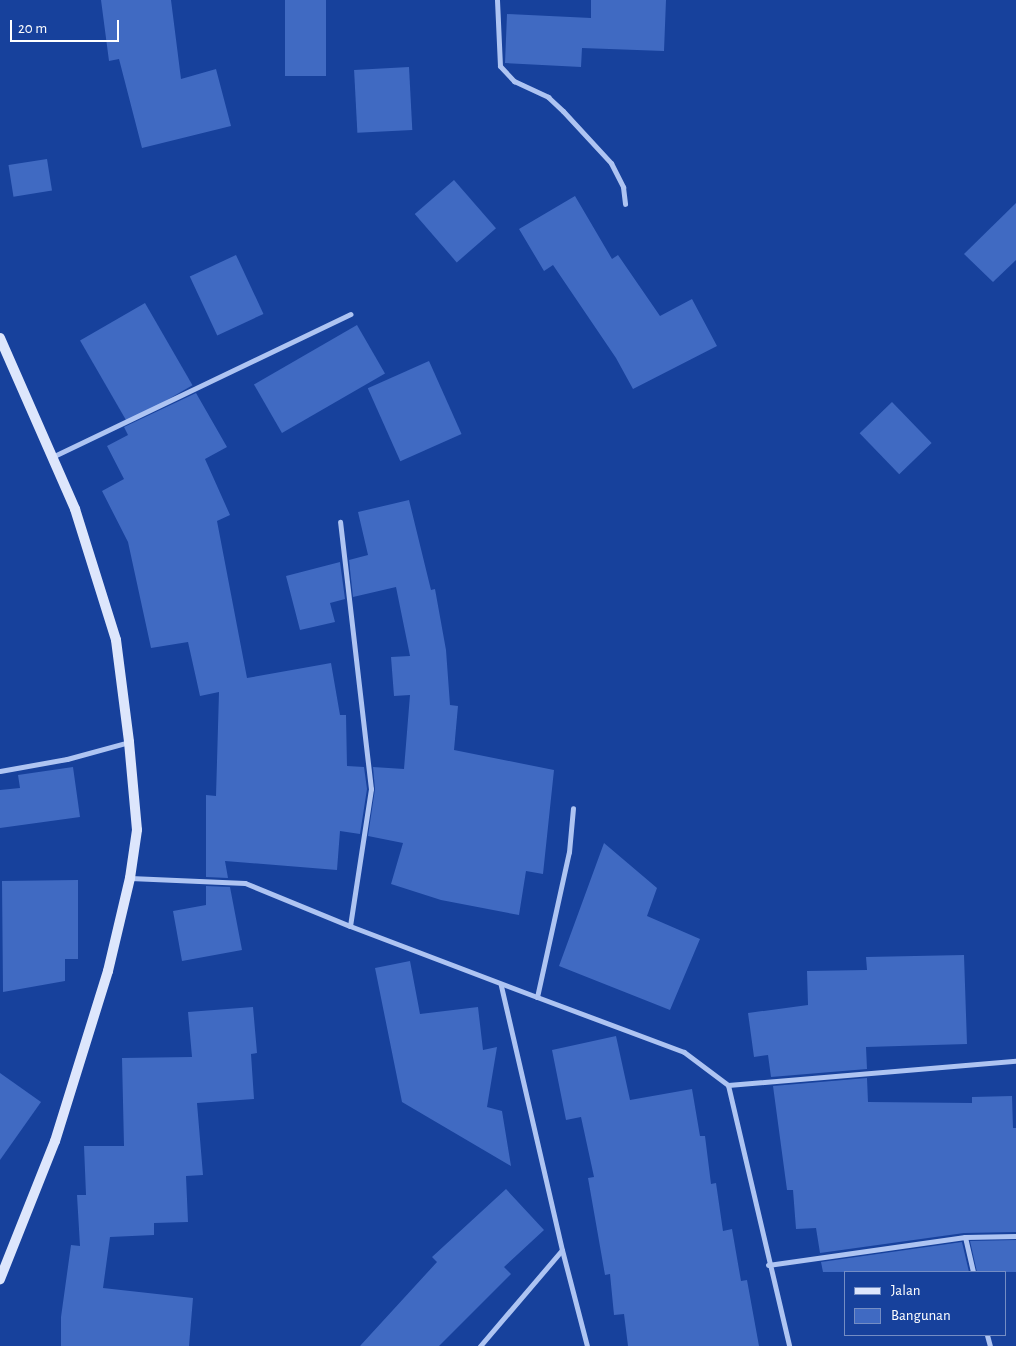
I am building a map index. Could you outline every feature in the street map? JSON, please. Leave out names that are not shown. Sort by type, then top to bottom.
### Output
[{"type":"street","points":[[497,0],[500,66],[514,81],[548,97],[611,163],[623,187],[625,204]]},
{"type":"street","points":[[52,457],[351,314]]},
{"type":"street","points":[[0,338],[75,509],[116,640],[130,742],[137,830],[130,878],[108,971],[55,1141],[0,1279]]},
{"type":"street","points":[[340,522],[371,789],[350,926]]},
{"type":"street","points":[[0,771],[68,759],[130,742]]},
{"type":"street","points":[[537,997],[569,852],[573,808]]},
{"type":"street","points":[[130,878],[245,884],[501,986],[537,997],[684,1052],[728,1085],[768,1265],[789,1346]]},
{"type":"street","points":[[501,986],[562,1250],[587,1346]]},
{"type":"street","points":[[728,1085],[1016,1061]]},
{"type":"street","points":[[768,1265],[965,1237],[1016,1236]]},
{"type":"street","points":[[965,1237],[973,1271]]},
{"type":"street","points":[[480,1346],[562,1250]]},
{"type":"building","points":[[101,0],[171,0],[181,79],[216,69],[231,126],[142,148],[119,59],[109,61]]},
{"type":"building","points":[[285,0],[326,0],[326,76],[285,76]]},
{"type":"building","points":[[591,0],[666,0],[664,51],[582,48],[581,67],[505,63],[507,14],[591,18]]},
{"type":"building","points":[[409,67],[412,130],[357,133],[354,70]]},
{"type":"building","points":[[47,159],[52,191],[13,197],[8,165]]},
{"type":"building","points":[[454,180],[496,228],[457,262],[415,214]]},
{"type":"building","points":[[575,196],[612,259],[618,255],[660,316],[692,299],[717,346],[633,389],[616,358],[553,265],[544,271],[519,229]]},
{"type":"building","points":[[1016,203],[1016,260],[993,282],[964,254]]},
{"type":"building","points":[[236,255],[263,314],[217,335],[190,277]]},
{"type":"building","points":[[145,303],[193,385],[128,423],[80,340]]},
{"type":"building","points":[[357,325],[385,373],[282,433],[254,384]]},
{"type":"building","points":[[429,361],[462,434],[400,461],[368,388]]},
{"type":"building","points":[[196,393],[227,447],[205,459],[230,515],[217,521],[247,678],[331,663],[340,715],[346,715],[347,766],[364,767],[367,789],[360,834],[340,831],[337,870],[225,861],[228,878],[206,877],[206,795],[216,796],[219,692],[200,696],[188,642],[151,648],[128,542],[102,491],[124,479],[107,446],[128,435],[124,427]]},
{"type":"building","points":[[892,402],[932,443],[899,474],[860,433]]},
{"type":"building","points":[[409,500],[431,590],[435,589],[446,650],[450,705],[458,706],[454,750],[554,770],[543,874],[526,871],[519,915],[441,900],[391,884],[403,843],[368,836],[375,789],[373,767],[404,769],[410,695],[394,696],[391,657],[410,656],[396,587],[353,597],[349,560],[368,555],[358,512]]},
{"type":"building","points":[[340,562],[345,599],[330,603],[335,622],[300,630],[286,576]]},
{"type":"building","points":[[73,767],[80,817],[0,828],[0,790],[20,788],[18,775]]},
{"type":"building","points":[[604,843],[657,888],[647,916],[700,939],[670,1010],[559,966]]},
{"type":"building","points":[[78,880],[78,959],[65,959],[65,981],[3,992],[2,881]]},
{"type":"building","points":[[206,886],[230,887],[242,950],[182,961],[173,911],[206,905]]},
{"type":"building","points":[[964,955],[967,1044],[866,1047],[867,1069],[771,1077],[768,1055],[754,1057],[748,1013],[808,1005],[807,971],[867,970],[866,957]]},
{"type":"building","points":[[410,961],[420,1014],[478,1007],[483,1050],[497,1047],[487,1107],[502,1111],[511,1166],[402,1102],[375,968]]},
{"type":"building","points":[[253,1007],[257,1053],[251,1054],[254,1099],[197,1103],[203,1175],[186,1176],[188,1222],[154,1223],[154,1235],[110,1237],[103,1288],[193,1298],[189,1346],[61,1346],[61,1317],[71,1245],[80,1246],[77,1195],[86,1195],[84,1146],[124,1146],[122,1058],[192,1057],[188,1012]]},
{"type":"building","points":[[616,1036],[630,1100],[692,1089],[700,1136],[705,1136],[711,1184],[716,1183],[723,1231],[732,1229],[741,1281],[747,1280],[759,1346],[628,1346],[624,1314],[614,1315],[610,1274],[605,1275],[588,1178],[594,1177],[581,1117],[566,1120],[552,1050]]},
{"type":"building","points":[[0,1073],[41,1102],[0,1160]]},
{"type":"building","points":[[867,1078],[868,1102],[972,1103],[972,1097],[1012,1096],[1013,1128],[1016,1128],[1016,1232],[964,1233],[820,1253],[816,1228],[796,1229],[793,1190],[787,1190],[773,1086]]},
{"type":"building","points":[[506,1189],[544,1230],[504,1267],[511,1274],[439,1346],[360,1346],[437,1262],[432,1257]]},
{"type":"building","points":[[1016,1240],[1016,1272],[977,1271],[970,1241]]},
{"type":"building","points":[[962,1242],[969,1271],[823,1272],[821,1262]]}]
